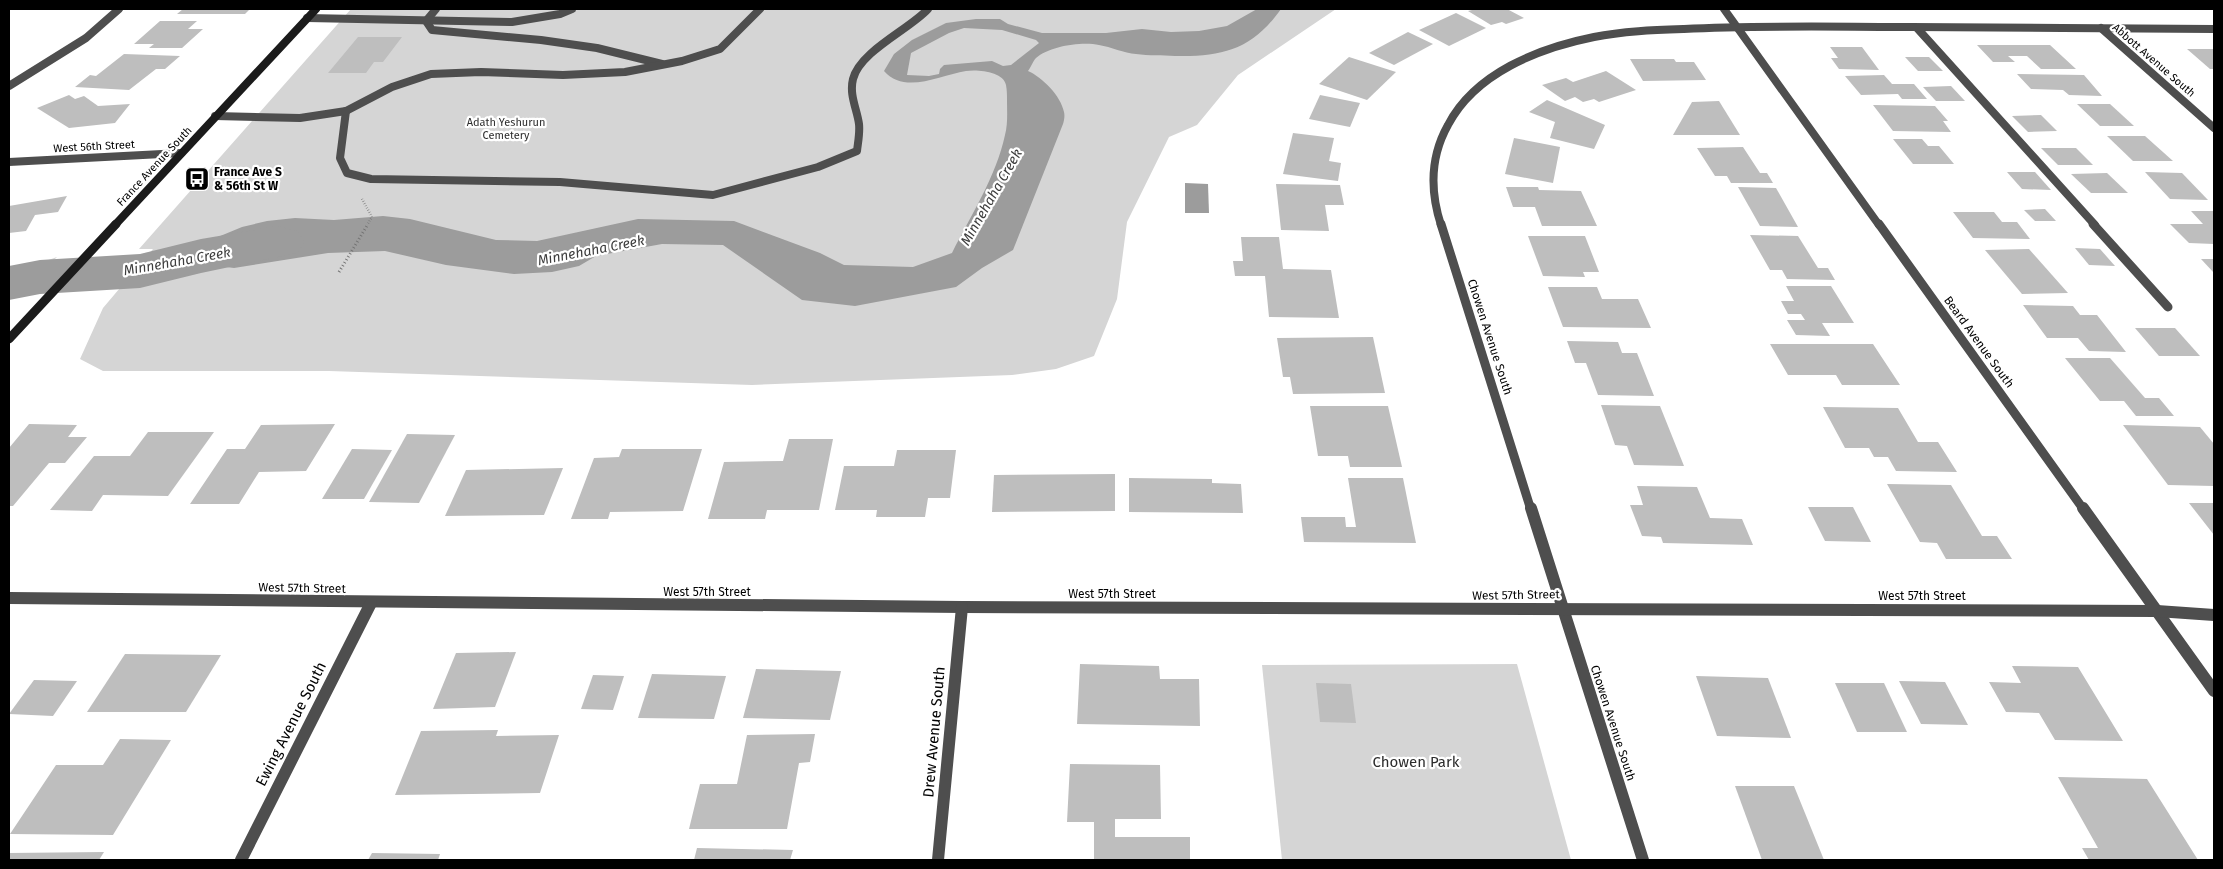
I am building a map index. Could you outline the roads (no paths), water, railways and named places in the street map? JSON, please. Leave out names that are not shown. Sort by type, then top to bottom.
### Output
[{"type":"main road","name":"France Avenue South","points":[[9,340],[316,9]]},
{"type":"street","points":[[9,86],[86,38],[119,9]]},
{"type":"street","points":[[426,20],[436,9]]},
{"type":"street","points":[[307,18],[512,22],[560,14],[572,9]]},
{"type":"street","points":[[215,116],[300,118],[346,111],[392,87],[431,74],[616,73],[663,64],[720,49],[760,9]]},
{"type":"street","points":[[346,111],[340,158],[346,173],[371,179],[560,182],[677,194],[712,195],[818,168],[856,151],[859,125],[852,95],[853,78],[859,67],[888,38],[921,17],[928,9]]},
{"type":"street","name":"Beard Avenue South","points":[[1724,9],[2214,691]]},
{"type":"street","points":[[426,20],[432,30],[541,40],[597,48],[663,64]]},
{"type":"street","points":[[1736,26],[2214,29]]},
{"type":"street","name":"Chowen Avenue South","points":[[1643,860],[1438,216],[1432,178],[1438,144],[1454,113],[1476,87],[1511,66],[1550,49],[1594,37],[1644,31],[1736,26]]},
{"type":"street","points":[[1917,28],[2168,307]]},
{"type":"street","name":"Abbott Avenue South","points":[[2100,28],[2214,128]]},
{"type":"street","name":"West 56th Street","points":[[9,162],[181,153]]},
{"type":"street","name":"West 57th Street","points":[[9,598],[371,603],[962,607],[2157,611],[2214,615]]},
{"type":"street","name":"Ewing Avenue South","points":[[241,860],[371,603]]},
{"type":"street","name":"Drew Avenue South","points":[[938,860],[962,607]]},
{"type":"water","points":[[1257,9],[1281,9],[1259,34],[1247,42],[1235,48],[1207,55],[1146,55],[1099,45],[1084,44],[1066,45],[1049,50],[1036,58],[1028,71],[1045,82],[1059,100],[1064,114],[1063,124],[1013,250],[982,268],[956,287],[855,306],[802,300],[723,245],[662,244],[596,256],[579,266],[552,272],[514,274],[446,265],[385,251],[328,253],[234,268],[196,263],[188,253],[213,239],[242,227],[267,221],[295,218],[334,220],[383,216],[410,219],[496,240],[537,241],[638,219],[734,221],[820,253],[844,265],[913,267],[952,253],[996,166],[1006,131],[1007,89],[1001,77],[990,72],[966,71],[912,83],[892,78],[884,71],[894,54],[912,40],[946,23],[976,19],[1000,19],[1008,24],[1042,33],[1106,33],[1142,29],[1171,32],[1199,31],[1227,26]],"holes":[[[964,28],[1002,30],[1036,40],[1039,43],[1011,65],[1003,66],[992,61],[944,65],[940,69],[939,74],[929,76],[907,75],[911,53],[949,33]]]},
{"type":"water","points":[[1185,183],[1208,184],[1209,213],[1185,213]]},
{"type":"waterway","name":"Minnehaha Creek","points":[[9,283],[40,277],[140,271],[201,256],[278,242]]},
{"type":"place","name":"France Ave S & 56th St W","points":[[197,179]]},
{"type":"park label","name":"Adath Yeshurun Cemetery","points":[[506,128]]},
{"type":"park label","name":"Chowen Park","points":[[1416,762]]}]
